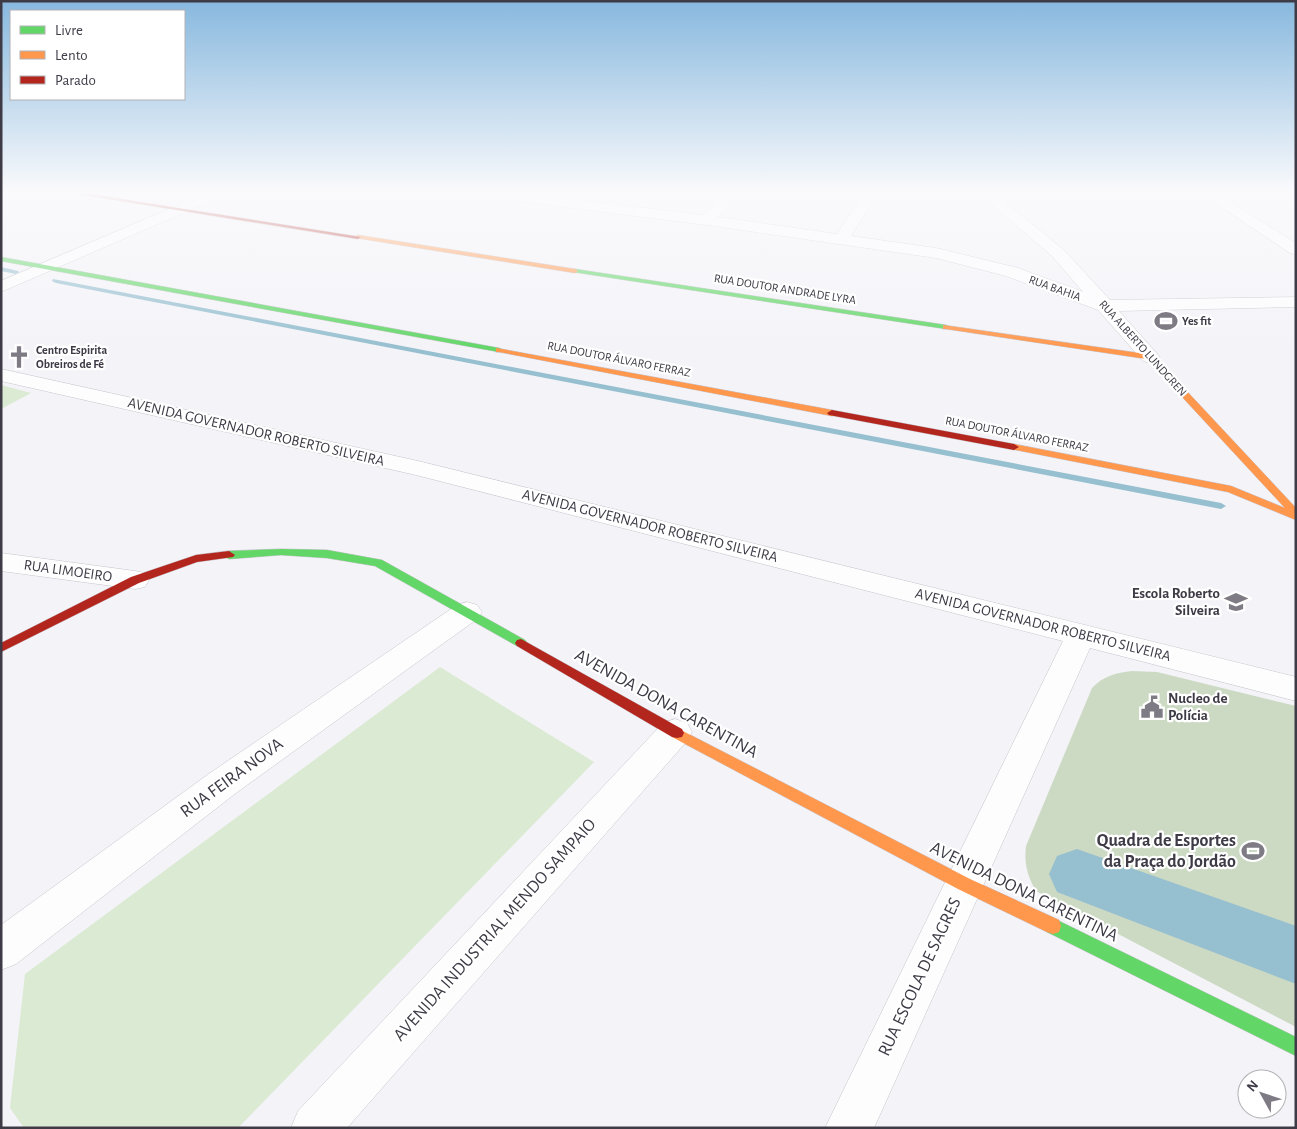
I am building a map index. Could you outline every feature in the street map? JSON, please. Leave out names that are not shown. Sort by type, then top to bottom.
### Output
[{"type":"main road","name":"RUA DOUTOR ANDRADE LYRA","points":[[404,244],[1150,357]]},
{"type":"main road","name":"RUA DOUTOR ÁLVARO FERRAZ","points":[[1,259],[656,379],[1231,489],[1296,516]]},
{"type":"main road","name":"RUA ALBERTO LUNDGREN","points":[[1150,357],[1266,481],[1296,516]]},
{"type":"main road","name":"RUA DOUTOR ÁLVARO FERRAZ","points":[[1231,489],[1266,481]]},
{"type":"main road","name":"AVENIDA DONA CARENTINA","points":[[1,648],[135,580],[196,559],[273,553],[326,554],[378,563],[675,732],[964,884],[1126,962],[1296,1048]]},
{"type":"street","points":[[1,287],[101,244]]},
{"type":"street","name":"RUA BAHIA","points":[[883,244],[970,260],[1012,272],[1106,306]]},
{"type":"street","name":"RUA ALBERTO LUNDGREN","points":[[1047,244],[1058,253],[1150,357]]},
{"type":"street","points":[[1106,306],[1296,302]]},
{"type":"street","name":"AVENIDA GOVERNADOR ROBERTO SILVEIRA","points":[[1,375],[426,470],[1296,688]]},
{"type":"street","name":"RUA LIMOEIRO","points":[[1,562],[135,580]]},
{"type":"street","name":"RUA FEIRA NOVA","points":[[1,950],[223,783],[467,612]]},
{"type":"street","name":"RUA ESCOLA DE SAGRES","points":[[849,1128],[1081,635]]},
{"type":"street","name":"AVENIDA INDUSTRIAL MENDO SAMPAIO","points":[[315,1128],[675,732]]},
{"type":"green space","points":[[1,385],[31,393],[1,409]]},
{"type":"green space","points":[[440,667],[594,762],[238,1128],[24,1128],[10,1108],[25,974]]},
{"type":"green space","points":[[1132,671],[1157,672],[1296,706],[1296,1027],[1036,891],[1030,880],[1025,858],[1026,846],[1092,688],[1110,676]]},
{"type":"waterway","points":[[1,269],[16,272]]},
{"type":"waterway","points":[[56,281],[1221,506]]},
{"type":"waterway","points":[[1077,874],[1296,955]]},
{"type":"traffic: fast","points":[[1,259],[499,350]]},
{"type":"traffic: fast","points":[[575,271],[946,327]]},
{"type":"traffic: fast","points":[[229,555],[281,552],[327,554],[378,563],[521,643]]},
{"type":"traffic: fast","points":[[1053,926],[1296,1047]]},
{"type":"traffic: slow","points":[[401,244],[575,271]]},
{"type":"traffic: slow","points":[[946,327],[1150,357],[1294,512]]},
{"type":"traffic: slow","points":[[499,350],[832,413]]},
{"type":"traffic: slow","points":[[1014,447],[1231,489],[1296,517]]},
{"type":"traffic: slow","points":[[677,733],[964,884],[1053,926]]},
{"type":"traffic: jam","points":[[832,413],[1014,447]]},
{"type":"traffic: jam","points":[[1,648],[135,580],[196,559],[229,555]]},
{"type":"traffic: jam","points":[[521,643],[677,733]]},
{"type":"place","name":"Yes fit","points":[[1166,321]]},
{"type":"place","name":"Centro Espirita Obreiros de Fé","points":[[19,357]]},
{"type":"place","name":"Escola Roberto Silveira","points":[[1236,602]]},
{"type":"place","name":"Nucleo de Polícia","points":[[1152,707]]},
{"type":"place","name":"Quadra de Esportes da Praça do Jordão","points":[[1253,851]]}]
